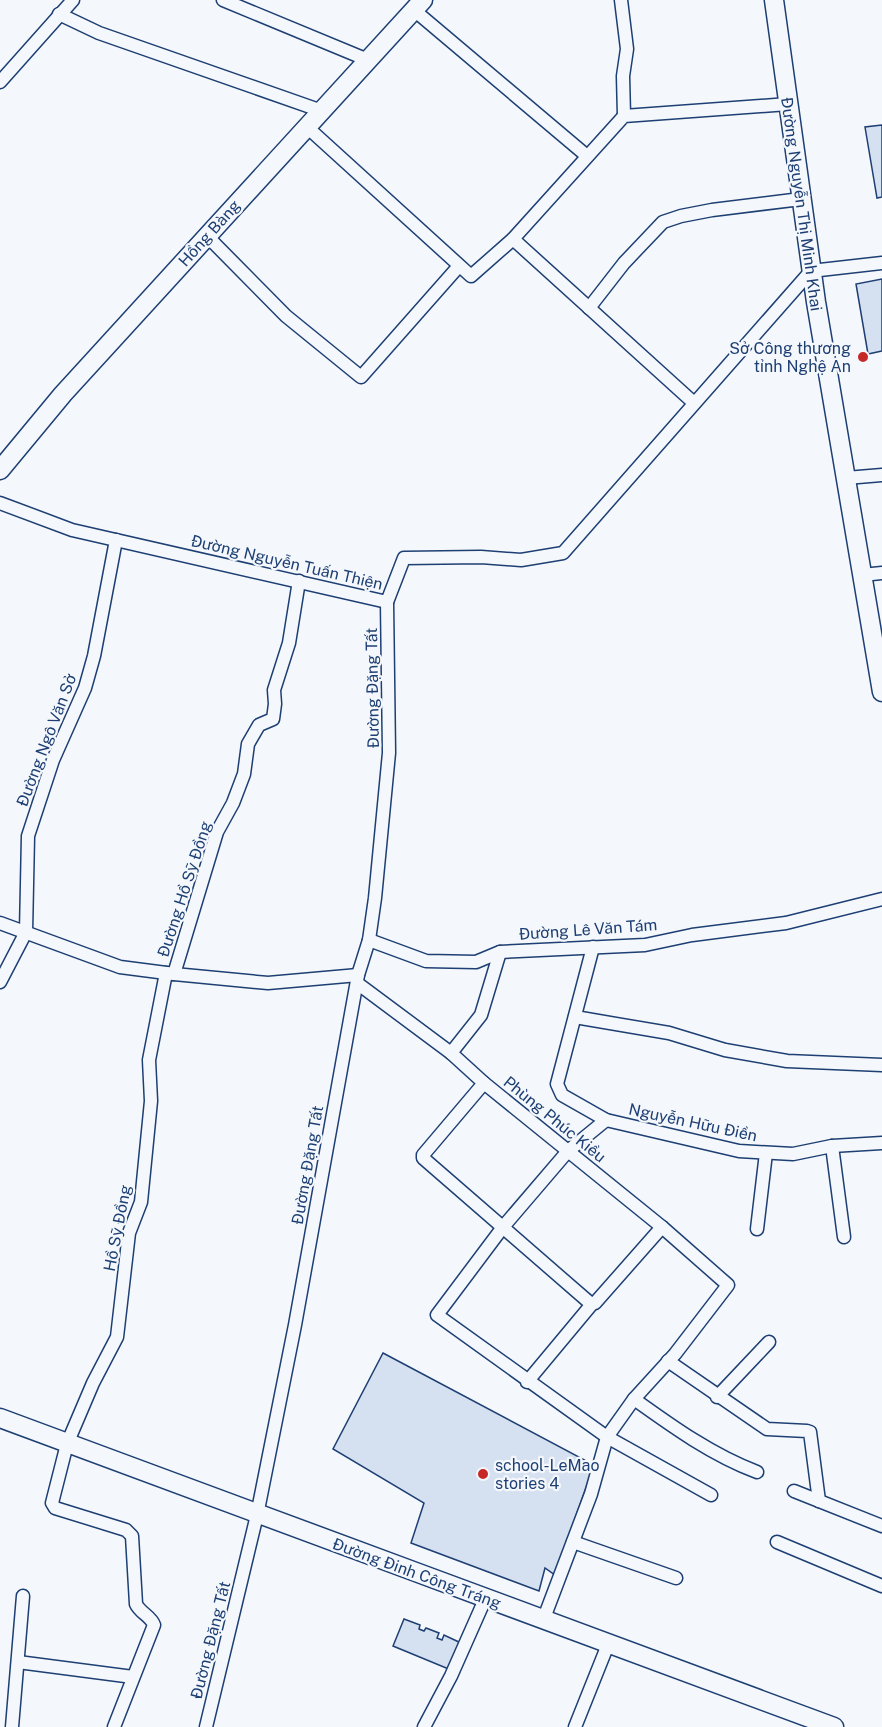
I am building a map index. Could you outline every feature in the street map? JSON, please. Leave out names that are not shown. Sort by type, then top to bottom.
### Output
[{"type":"street","points":[[0,82],[58,14],[73,0]]},
{"type":"street","points":[[223,0],[368,60]]},
{"type":"street","points":[[621,0],[627,49],[623,76],[624,116]]},
{"type":"street","name":"Đường Nguyễn Thị Minh Khai","points":[[774,0],[811,271],[882,693]]},
{"type":"street","points":[[418,5],[587,156]]},
{"type":"street","name":"Hồng Bàng","points":[[0,471],[63,394],[418,5]]},
{"type":"street","points":[[58,14],[99,33],[322,111]]},
{"type":"street","points":[[307,127],[471,276],[513,239],[624,116],[788,104]]},
{"type":"street","points":[[589,308],[624,263],[663,222],[712,210],[801,199]]},
{"type":"street","points":[[207,236],[286,316],[361,377],[459,266]]},
{"type":"street","points":[[513,239],[694,403]]},
{"type":"street","points":[[811,271],[882,263]]},
{"type":"street","name":"Đường Nguyễn Tuấn Thiện","points":[[0,503],[72,530],[387,602],[404,558],[521,560],[563,553],[811,271]]},
{"type":"street","points":[[846,478],[882,475]]},
{"type":"street","name":"Đường Ngô Văn Sở","points":[[0,982],[26,932],[28,836],[53,760],[85,688],[94,656],[116,540]]},
{"type":"street","points":[[862,575],[882,573]]},
{"type":"street","name":"Đường Hồ Sỹ Đồng","points":[[170,974],[217,832],[233,803],[244,774],[248,744],[259,725],[273,719],[274,690],[289,643],[299,581]]},
{"type":"street","name":"Đường Đặng Tất","points":[[206,1727],[257,1515],[295,1326],[358,979],[369,940],[379,866],[389,753],[387,602]]},
{"type":"street","name":"Đường Lê Văn Tám","points":[[369,940],[426,961],[476,962],[500,952],[645,945],[692,935],[786,922],[882,899]]},
{"type":"street","points":[[0,923],[120,967],[268,983],[358,979]]},
{"type":"street","name":"Nguyễn Hữu Điền","points":[[593,947],[557,1084],[562,1095],[606,1120],[739,1151],[792,1154],[832,1146],[882,1143]]},
{"type":"street","points":[[451,1053],[482,1015],[500,952]]},
{"type":"street","name":"Hồ Sỹ Đồng","points":[[134,1677],[154,1625],[153,1620],[136,1604],[132,1536],[126,1530],[55,1508],[52,1505],[67,1444],[93,1383],[106,1362],[117,1337],[129,1233],[141,1202],[144,1160],[149,1133],[152,1101],[149,1060],[170,974]]},
{"type":"street","name":"Phùng Phúc Kiều","points":[[358,979],[662,1227],[728,1285],[668,1361]]},
{"type":"street","points":[[575,1017],[669,1033],[725,1050],[788,1061],[882,1065]]},
{"type":"street","points":[[484,1083],[423,1155],[423,1158],[592,1304]]},
{"type":"street","points":[[606,1120],[568,1150],[503,1227],[437,1315],[527,1382],[607,1437],[711,1495]]},
{"type":"street","points":[[832,1146],[844,1237]]},
{"type":"street","points":[[757,1229],[766,1153]]},
{"type":"street","points":[[527,1382],[592,1304],[662,1227]]},
{"type":"street","points":[[717,1397],[769,1342]]},
{"type":"street","points":[[544,1618],[591,1494],[607,1437],[634,1399],[668,1361],[717,1397],[767,1429],[810,1432],[819,1501]]},
{"type":"street","points":[[634,1399],[680,1432],[738,1465],[757,1472]]},
{"type":"street","name":"Đường Đinh Công Tráng","points":[[0,1418],[834,1727]]},
{"type":"street","points":[[794,1491],[882,1526]]},
{"type":"street","points":[[573,1542],[676,1578]]},
{"type":"street","points":[[777,1542],[882,1586]]},
{"type":"street","points":[[12,1727],[23,1596]]},
{"type":"street","points":[[424,1727],[451,1676],[486,1597]]},
{"type":"street","points":[[575,1727],[609,1642]]},
{"type":"street","points":[[18,1662],[134,1677],[114,1727]]},
{"type":"building","points":[[882,125],[882,197],[877,198],[865,127]]},
{"type":"building","points":[[882,279],[882,351],[868,354],[856,284]]},
{"type":"building","name":"school-LeMao stories 4","points":[[383,1353],[594,1465],[555,1575],[545,1568],[539,1591],[411,1543],[424,1503],[333,1449]]},
{"type":"building","points":[[404,1619],[420,1625],[419,1629],[424,1631],[426,1628],[439,1633],[437,1638],[442,1640],[444,1635],[461,1643],[451,1670],[393,1646]]},
{"type":"place","name":"Sở Công thương tỉnh Nghệ An","points":[[863,357]]},
{"type":"place","name":"school-LeMao stories 4","points":[[483,1474]]}]
